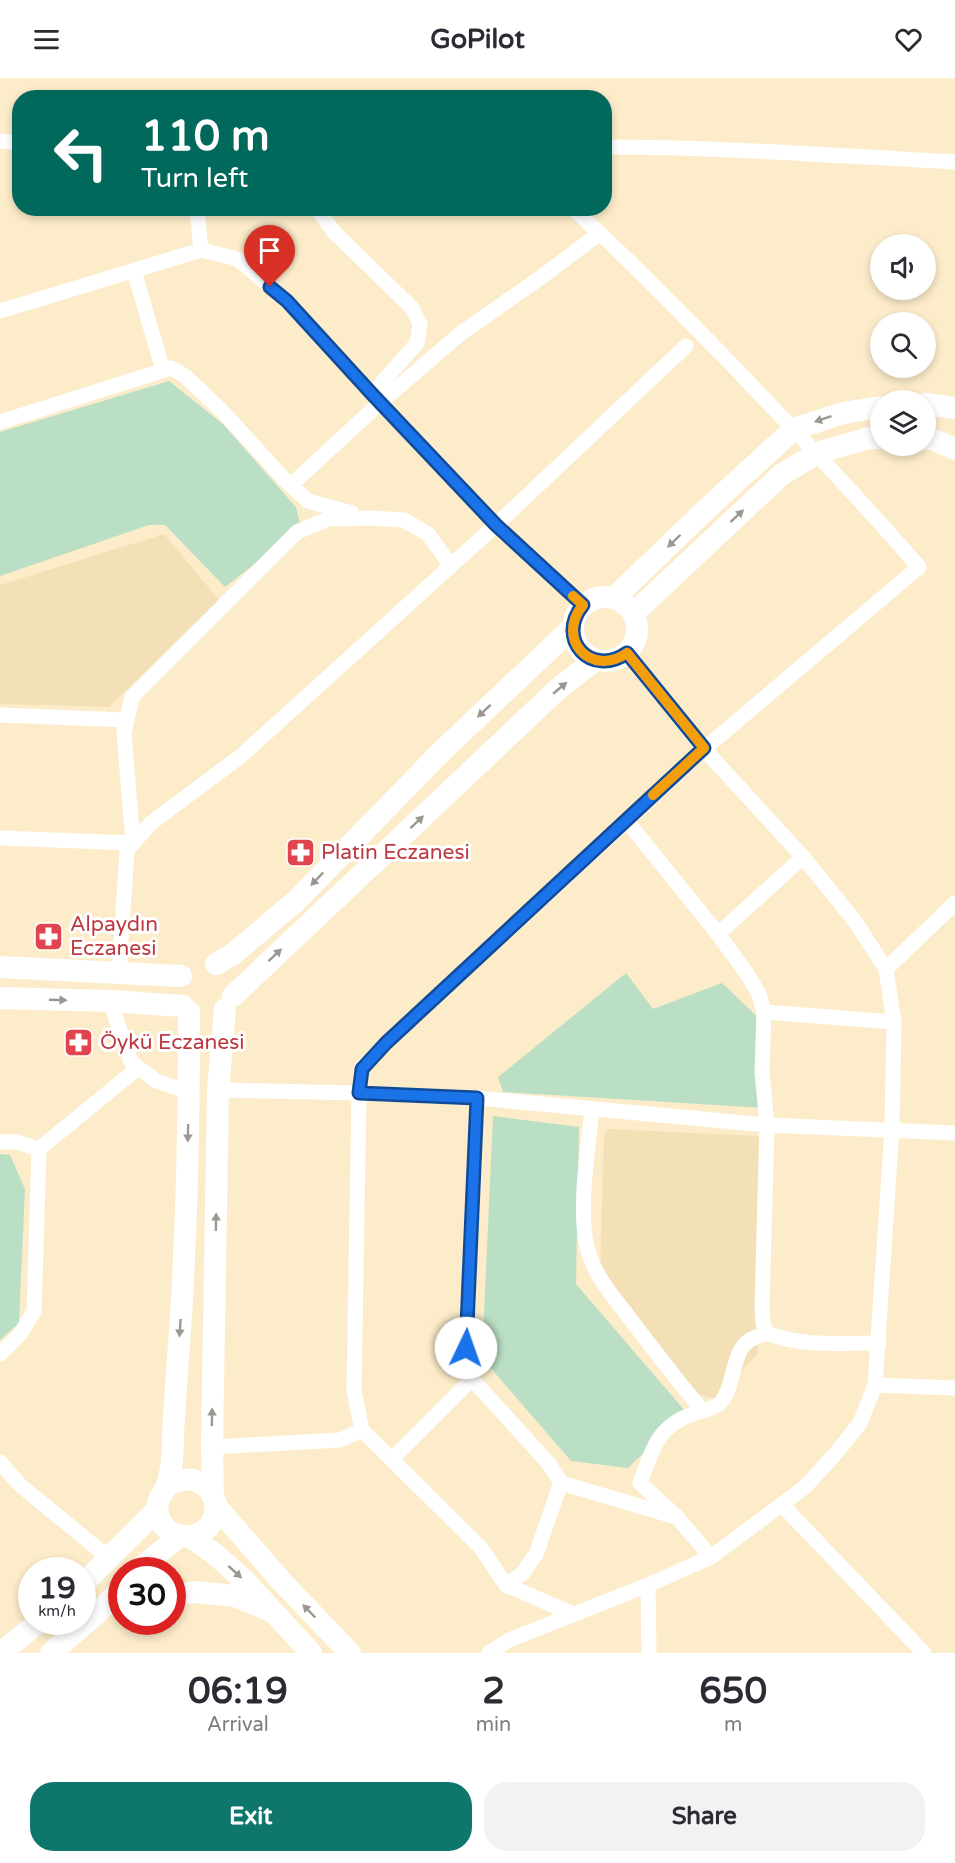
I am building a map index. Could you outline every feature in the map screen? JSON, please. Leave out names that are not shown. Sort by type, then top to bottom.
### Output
[{"type":"street","points":[[612,147],[822,153],[955,162]]},
{"type":"street","points":[[198,216],[201,250]]},
{"type":"street","points":[[291,485],[376,398],[417,343],[420,324],[411,308],[334,232],[323,216]]},
{"type":"street","points":[[573,1614],[506,1585],[482,1548],[362,1430],[354,1391],[359,1093],[362,1069],[386,1043],[704,748],[919,567],[794,429],[672,304],[581,216]]},
{"type":"street","points":[[376,398],[600,233]]},
{"type":"street","points":[[0,311],[201,250],[238,259],[287,301],[496,525],[583,605]]},
{"type":"street","points":[[134,271],[163,370]]},
{"type":"street","points":[[119,973],[127,850],[151,823],[241,756],[496,525],[686,346]]},
{"type":"street","points":[[0,422],[171,368],[186,376],[308,501],[370,518]]},
{"type":"street","points":[[936,405],[955,408]]},
{"type":"street","points":[[614,598],[794,429],[843,413],[870,409]]},
{"type":"street","points":[[633,614],[781,475],[817,453],[870,438]]},
{"type":"street","points":[[936,441],[955,449]]},
{"type":"street","points":[[133,843],[124,733],[132,696],[297,532],[328,519],[404,520],[428,534],[451,566]]},
{"type":"street","points":[[598,597],[614,598],[622,602],[633,614],[637,630],[627,653],[612,661],[595,660],[581,651],[576,644],[572,628],[574,619],[583,605],[598,597]]},
{"type":"street","points":[[216,964],[233,954],[296,901],[442,752],[572,628]]},
{"type":"street","points":[[489,1653],[509,1640],[648,1585],[711,1557],[804,1487],[860,1423],[875,1385],[892,1129],[894,1022],[886,969],[854,920],[803,857],[704,748],[627,653]]},
{"type":"street","points":[[0,998],[110,1001],[186,1009],[203,1017],[219,1014],[558,689],[595,660]]},
{"type":"street","points":[[0,715],[127,720]]},
{"type":"street","points":[[626,820],[718,934],[747,974],[759,994],[764,1012],[762,1072],[767,1125],[762,1307],[763,1324],[767,1333]]},
{"type":"street","points":[[0,838],[133,843]]},
{"type":"street","points":[[718,934],[803,857]]},
{"type":"street","points":[[886,969],[955,903]]},
{"type":"street","points":[[156,1557],[184,1536],[206,1529],[214,1514],[212,1447],[218,1090],[232,980],[228,973],[216,964],[200,962],[186,970],[181,976],[178,992],[186,1009],[189,1092],[184,1258],[173,1450],[167,1486]]},
{"type":"street","points":[[0,967],[181,976]]},
{"type":"street","points":[[110,1001],[130,1062],[156,1081],[189,1092]]},
{"type":"street","points":[[764,1012],[894,1022]]},
{"type":"street","points":[[0,1354],[21,1333],[34,1311],[39,1149],[138,1068]]},
{"type":"street","points":[[218,1090],[477,1098],[767,1125],[955,1133]]},
{"type":"street","points":[[477,1098],[466,1348],[472,1379],[550,1465],[561,1483],[676,1516]]},
{"type":"street","points":[[592,1109],[584,1217],[586,1242],[592,1264],[607,1291],[703,1411]]},
{"type":"street","points":[[0,1142],[17,1142],[39,1149]]},
{"type":"street","points":[[711,1557],[676,1516],[640,1483],[653,1447],[663,1432],[681,1418],[720,1404],[729,1391],[739,1352],[748,1340],[767,1333],[797,1341],[879,1343]]},
{"type":"street","points":[[392,1459],[472,1379]]},
{"type":"street","points":[[875,1385],[955,1388]]},
{"type":"street","points":[[212,1447],[340,1440],[362,1430]]},
{"type":"street","points":[[0,1462],[20,1485],[98,1549],[112,1556]]},
{"type":"street","points":[[311,1653],[238,1574],[216,1555],[184,1536],[171,1533],[165,1527],[157,1510],[161,1493],[167,1486],[175,1481],[193,1479],[208,1488],[214,1500],[252,1550],[350,1653]]},
{"type":"street","points":[[506,1585],[523,1573],[536,1554],[561,1483]]},
{"type":"street","points":[[782,1505],[924,1653]]},
{"type":"street","points":[[96,1571],[157,1510]]},
{"type":"street","points":[[648,1585],[649,1653]]},
{"type":"street","points":[[186,1594],[195,1592],[235,1596],[274,1613]]},
{"type":"street","points":[[51,1653],[108,1609]]},
{"type":"street","points":[[1,1651],[22,1635]]},
{"type":"shaded area","points":[[164,534],[219,600],[109,707],[0,704],[0,585]]},
{"type":"shaded area","points":[[608,1129],[759,1136],[764,1146],[758,1353],[717,1399],[696,1394],[600,1275],[604,1136]]},
{"type":"green space","points":[[169,381],[223,424],[296,507],[301,528],[225,587],[165,525],[149,525],[0,576],[0,432]]},
{"type":"green space","points":[[626,973],[653,1009],[722,983],[764,1023],[764,1108],[503,1092],[498,1077]]},
{"type":"green space","points":[[493,1116],[579,1127],[576,1284],[686,1412],[628,1468],[571,1461],[482,1358]]},
{"type":"green space","points":[[0,1154],[10,1155],[25,1189],[19,1323],[0,1340]]},
{"type":"slow traffic","points":[[573,596],[583,605],[577,612],[572,628],[576,644],[581,651],[595,660],[603,661],[612,661],[627,653],[704,748],[653,795]]},
{"type":"place","name":"Platin Eczanesi","points":[[300,852]]},
{"type":"place","name":"Alpaydın Eczanesi","points":[[49,936]]},
{"type":"place","name":"Öykü Eczanesi","points":[[79,1042]]},
{"type":"route","points":[[270,287],[287,301],[496,525],[583,605],[577,612],[572,628],[576,644],[581,651],[595,660],[603,661],[612,661],[627,653],[704,748],[386,1043],[362,1069],[359,1093],[477,1098],[466,1348]]}]
